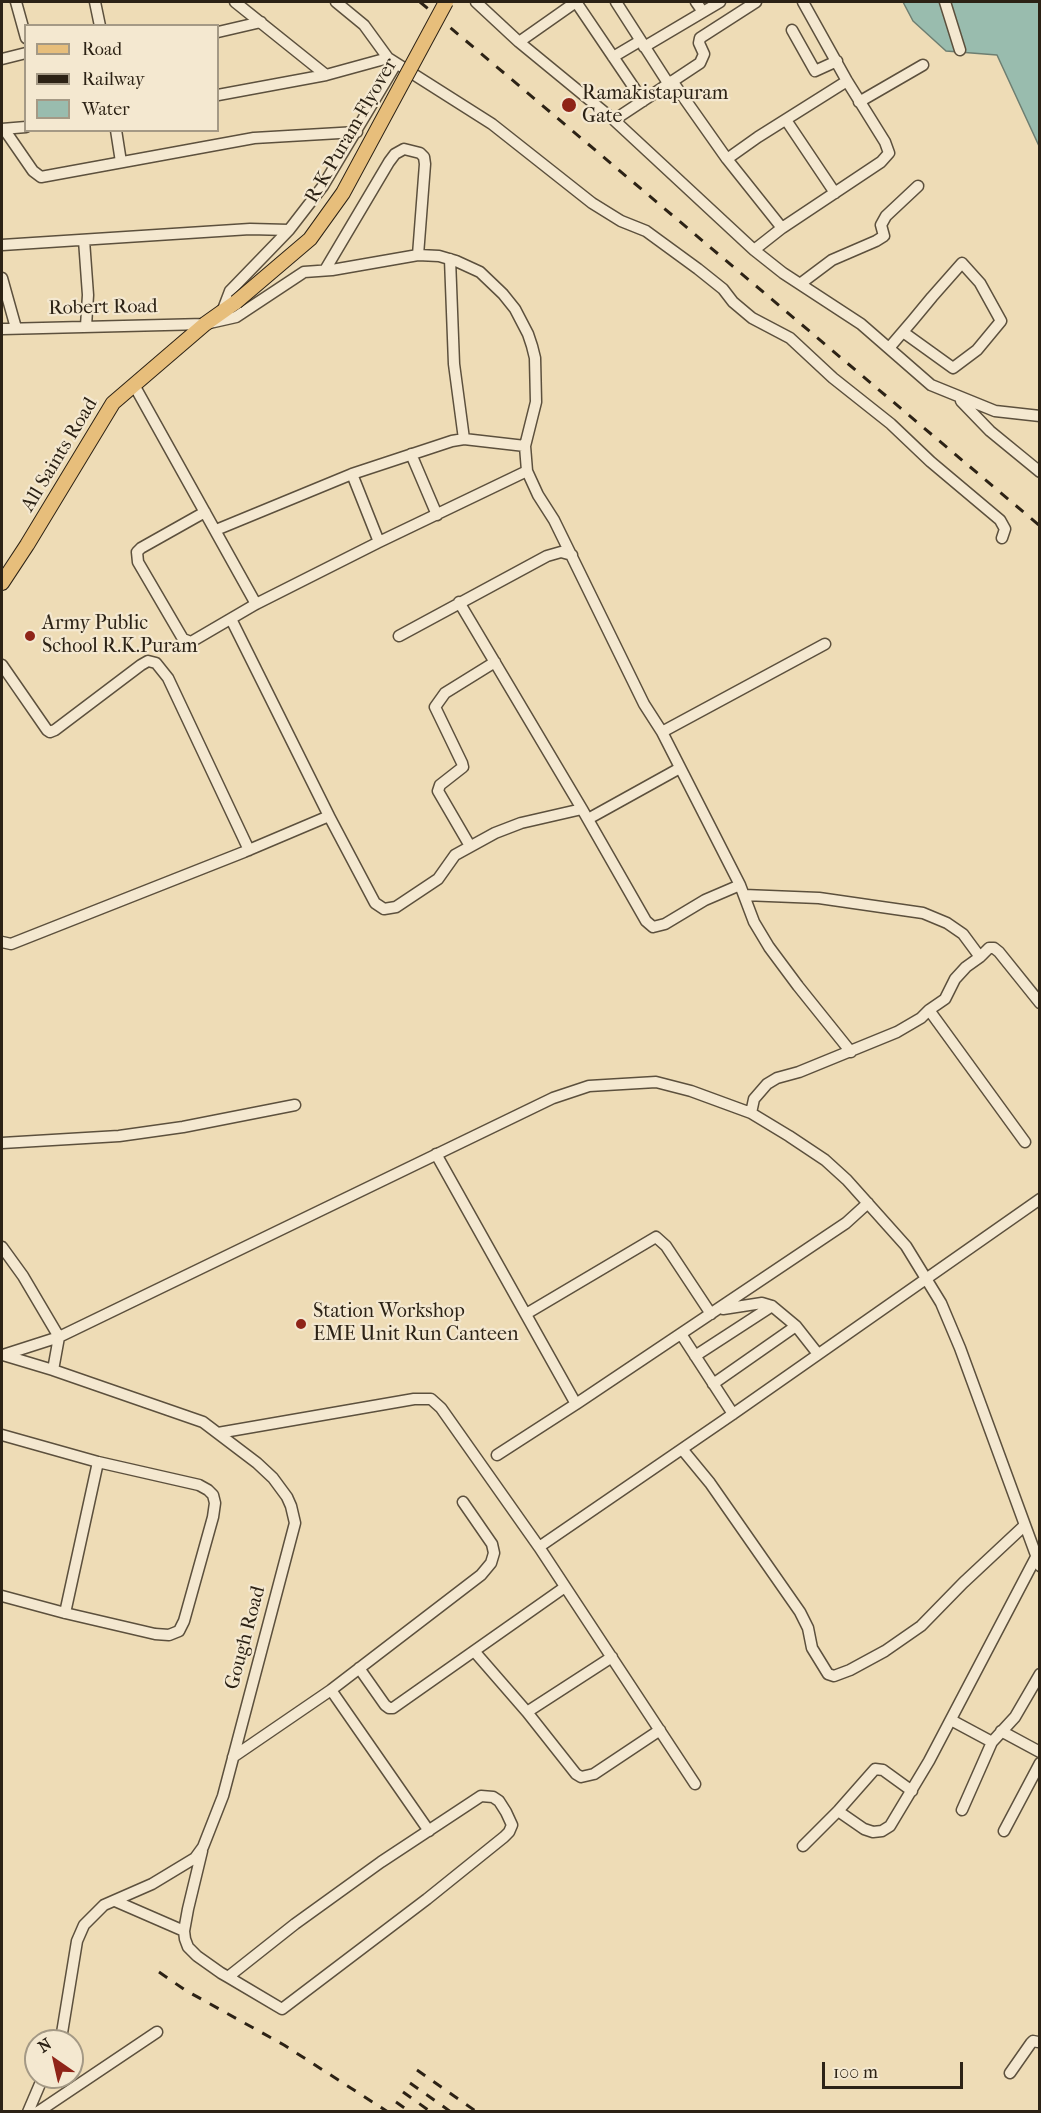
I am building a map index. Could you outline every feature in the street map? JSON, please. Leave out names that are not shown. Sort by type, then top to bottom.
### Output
[{"type":"main road","name":"R K Puram Flyover","points":[[221,314],[310,239],[337,202],[446,2]]},
{"type":"main road","name":"All Saints Road","points":[[2,583],[113,403],[205,324],[221,314]]},
{"type":"street","points":[[16,2],[24,31]]},
{"type":"street","points":[[95,2],[100,24]]},
{"type":"street","points":[[235,2],[326,75]]},
{"type":"street","points":[[336,2],[364,25],[392,61],[492,124],[592,203],[621,221],[646,231],[699,269],[752,318],[790,338],[1000,520],[1005,529],[1002,538]]},
{"type":"street","points":[[476,2],[519,42],[614,120],[754,250],[861,324],[931,385],[995,411],[1040,416]]},
{"type":"street","points":[[616,2],[642,44],[727,159],[782,228]]},
{"type":"street","points":[[696,2],[703,12]]},
{"type":"street","points":[[613,57],[720,2]]},
{"type":"street","points":[[614,120],[703,59],[704,54],[699,40],[702,36],[756,2]]},
{"type":"street","points":[[754,250],[782,228],[881,162],[890,153],[803,2]]},
{"type":"street","points":[[945,2],[960,50]]},
{"type":"street","points":[[519,42],[570,3],[613,57],[643,101]]},
{"type":"street","points":[[219,32],[261,22]]},
{"type":"street","points":[[792,30],[815,71],[837,62]]},
{"type":"street","points":[[2,59],[24,54]]},
{"type":"street","points":[[219,95],[392,61]]},
{"type":"street","points":[[221,314],[230,291],[289,230],[323,186],[357,132],[392,61]]},
{"type":"street","points":[[859,102],[923,64]]},
{"type":"street","points":[[727,159],[847,81]]},
{"type":"street","points":[[786,120],[835,193]]},
{"type":"street","points":[[24,126],[3,129],[33,171],[41,177],[254,138],[357,132]]},
{"type":"street","points":[[116,132],[121,162]]},
{"type":"street","points":[[325,270],[389,162],[395,153],[404,149],[420,153],[424,157],[425,164],[418,255]]},
{"type":"street","points":[[800,284],[831,260],[884,236],[881,225],[886,216],[918,186]]},
{"type":"street","points":[[2,245],[250,229],[289,230]]},
{"type":"street","points":[[84,240],[86,326]]},
{"type":"street","name":"Robert Road","points":[[2,329],[205,324],[236,317],[304,272],[418,255],[439,256],[480,272],[515,309],[528,333],[535,358],[536,402],[525,446],[527,471]]},
{"type":"street","points":[[450,259],[454,364],[464,439]]},
{"type":"street","points":[[889,348],[962,263],[980,283],[1001,321],[977,350],[953,368],[903,332]]},
{"type":"street","points":[[2,278],[16,327]]},
{"type":"street","points":[[134,385],[256,604]]},
{"type":"street","points":[[959,398],[990,431],[1040,472]]},
{"type":"street","points":[[216,530],[352,474],[464,439],[525,446]]},
{"type":"street","points":[[411,454],[437,515]]},
{"type":"street","points":[[205,512],[141,548],[136,557],[183,639],[191,642],[256,604],[527,471],[572,555],[644,704],[662,732],[742,890],[754,922],[769,947],[851,1052]]},
{"type":"street","points":[[352,474],[379,542]]},
{"type":"street","points":[[399,636],[459,602],[555,553],[572,555]]},
{"type":"street","points":[[459,602],[646,921],[653,927],[665,924],[705,900],[742,890],[923,913],[947,923],[963,934],[980,957]]},
{"type":"street","points":[[231,619],[329,816],[375,903],[384,909],[396,907],[438,879],[455,855],[495,833],[521,823],[585,814],[680,768]]},
{"type":"street","points":[[662,732],[825,644]]},
{"type":"street","points":[[2,665],[50,732],[147,661],[156,663],[168,678],[249,850]]},
{"type":"street","points":[[470,846],[438,790],[440,785],[457,774],[463,767],[435,707],[445,693],[495,662]]},
{"type":"street","points":[[2,942],[11,944],[329,816]]},
{"type":"street","points":[[751,1113],[754,1099],[767,1084],[777,1078],[851,1052],[897,1032],[921,1018],[945,999],[966,967],[989,948],[994,948],[999,952],[1040,1003]]},
{"type":"street","points":[[929,1010],[1025,1142]]},
{"type":"street","points":[[2,1355],[58,1336],[553,1098],[589,1086],[656,1082],[691,1091],[751,1113],[825,1160],[848,1180],[906,1246],[941,1303],[960,1348],[1038,1562],[912,1791],[890,1826],[882,1831],[873,1832],[864,1829],[838,1811]]},
{"type":"street","points":[[2,1143],[119,1136],[183,1127],[295,1105]]},
{"type":"street","points":[[436,1154],[576,1404]]},
{"type":"street","points":[[539,1547],[1040,1199]]},
{"type":"street","points":[[497,1455],[846,1223],[868,1203]]},
{"type":"street","points":[[526,1314],[656,1237],[666,1246],[714,1312]]},
{"type":"street","points":[[2,1247],[23,1276],[58,1336],[53,1370]]},
{"type":"street","points":[[714,1312],[746,1304],[762,1303],[772,1306],[796,1326],[818,1354]]},
{"type":"street","points":[[694,1356],[772,1306]]},
{"type":"street","points":[[712,1384],[796,1326]]},
{"type":"street","points":[[681,1334],[733,1414]]},
{"type":"street","name":"Gough Road","points":[[2,1355],[53,1370],[203,1422],[273,1478],[291,1506],[295,1523],[223,1796],[203,1847],[195,1858],[152,1884],[104,1905],[84,1925],[77,1941],[63,2029]]},
{"type":"street","points":[[218,1433],[414,1399],[431,1400],[441,1408],[539,1547],[695,1784]]},
{"type":"street","points":[[2,1435],[98,1462],[199,1485],[213,1495],[215,1503],[184,1621],[178,1631],[169,1635],[155,1634],[65,1613],[2,1596]]},
{"type":"street","points":[[682,1449],[710,1483],[800,1612],[808,1628],[812,1648],[828,1674],[834,1676],[885,1651],[921,1626],[1024,1526]]},
{"type":"street","points":[[65,1613],[98,1462]]},
{"type":"street","points":[[233,1757],[331,1690],[481,1575],[491,1563],[494,1553],[492,1544],[463,1502]]},
{"type":"street","points":[[359,1668],[389,1708],[398,1704],[565,1587]]},
{"type":"street","points":[[474,1651],[527,1712],[576,1774],[581,1777],[594,1774],[660,1730]]},
{"type":"street","points":[[527,1712],[612,1657]]},
{"type":"street","points":[[962,1810],[992,1742],[1015,1717],[1040,1674]]},
{"type":"street","points":[[331,1690],[429,1831]]},
{"type":"street","points":[[951,1720],[992,1742]]},
{"type":"street","points":[[1002,1731],[1040,1752]]},
{"type":"street","points":[[1004,1831],[1040,1763]]},
{"type":"street","points":[[804,1846],[875,1769],[883,1770],[912,1791]]},
{"type":"street","points":[[203,1847],[188,1909],[184,1939],[197,1956],[228,1977],[282,2009],[428,1899],[504,1837],[512,1825],[498,1801],[493,1797],[481,1796],[381,1862],[295,1924],[228,1977]]},
{"type":"street","points":[[115,1900],[184,1931]]},
{"type":"street","points":[[38,2112],[157,2032]]},
{"type":"street","points":[[1010,2073],[1031,2043],[1038,2042]]},
{"type":"street","points":[[28,2112],[38,2089]]},
{"type":"water","points":[[903,2],[1039,2],[1039,146],[997,55],[946,51],[913,21]]},
{"type":"railway","points":[[420,2],[1040,526]]},
{"type":"railway","points":[[159,1972],[185,1990],[284,2045],[388,2112]]},
{"type":"railway","points":[[417,2070],[477,2112]]},
{"type":"railway","points":[[410,2083],[451,2112]]},
{"type":"railway","points":[[403,2092],[431,2112]]},
{"type":"railway","points":[[396,2102],[410,2112]]},
{"type":"place","name":"Ramakistapuram Gate","points":[[569,105]]},
{"type":"place","name":"Army Public School R.K.Puram","points":[[30,636]]},
{"type":"place","name":"Station Workshop EME Unit Run Canteen","points":[[301,1324]]}]
